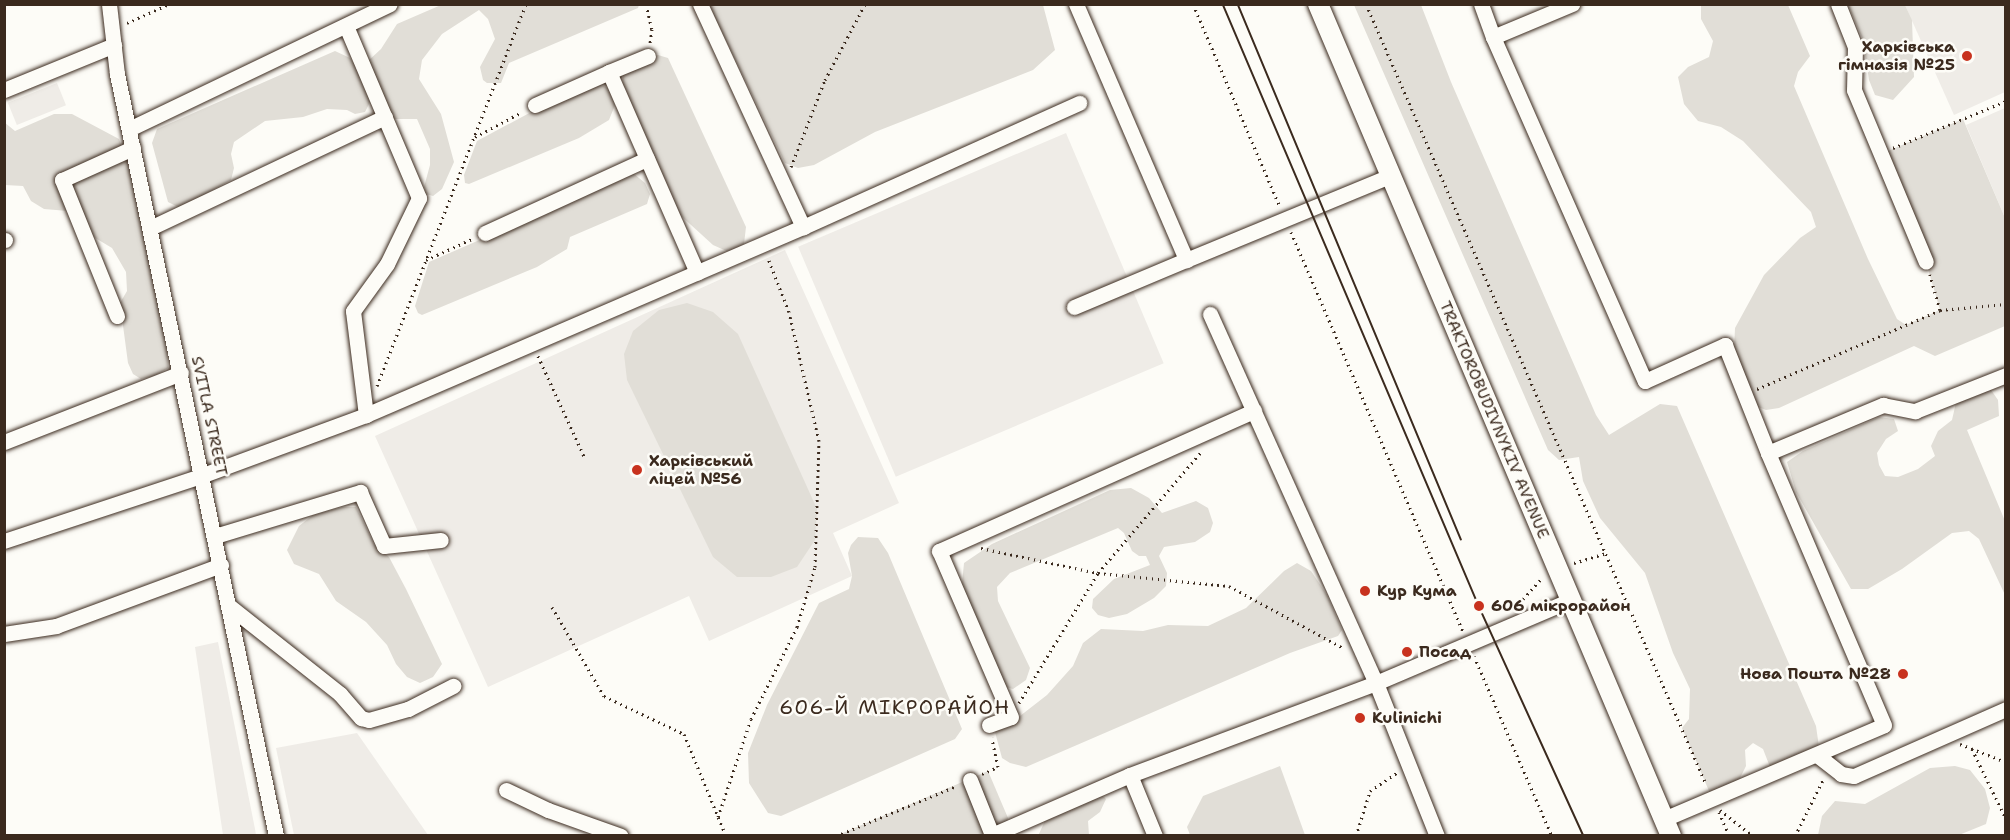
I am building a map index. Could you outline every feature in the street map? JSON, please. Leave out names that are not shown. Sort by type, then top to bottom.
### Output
[{"type":"main road","name":"TRAKTOROBUDIVNYKIV AVENUE","points":[[1318,4],[1667,827]]},
{"type":"street","points":[[129,129],[390,4]]},
{"type":"street","points":[[700,4],[803,227]]},
{"type":"street","points":[[1076,4],[1186,260]]},
{"type":"street","points":[[1481,4],[1493,38],[1645,381],[1725,345],[1768,453],[1884,725],[1712,798],[1667,827]]},
{"type":"street","points":[[1493,38],[1572,4]]},
{"type":"street","points":[[1838,4],[1855,47],[1854,90],[1926,262]]},
{"type":"street","name":"SVITLA STREET","points":[[109,14],[129,129],[203,475],[276,836]]},
{"type":"street","points":[[346,26],[419,198],[387,264],[353,310],[366,415]]},
{"type":"street","points":[[4,90],[114,45]]},
{"type":"street","points":[[535,105],[648,56]]},
{"type":"street","points":[[609,72],[697,272]]},
{"type":"street","points":[[4,542],[203,475],[366,415],[803,227],[1079,103]]},
{"type":"street","points":[[150,228],[385,117]]},
{"type":"street","points":[[117,316],[63,180],[133,148]]},
{"type":"street","points":[[485,233],[647,159]]},
{"type":"street","points":[[1074,306],[1390,176]]},
{"type":"street","points":[[1210,314],[1366,660],[1437,836]]},
{"type":"street","points":[[4,442],[181,373]]},
{"type":"street","points":[[1768,453],[1882,405],[1915,411],[2006,375]]},
{"type":"street","points":[[989,725],[1011,717],[939,551],[1254,411]]},
{"type":"street","points":[[215,536],[360,492],[384,546],[441,540]]},
{"type":"street","points":[[4,634],[56,626],[221,565]]},
{"type":"street","points":[[970,780],[990,835],[1130,775],[1376,683],[1571,600]]},
{"type":"street","points":[[229,606],[340,694],[361,718],[369,720],[408,709],[453,686]]},
{"type":"street","points":[[1817,755],[1841,774],[1854,776],[2006,709]]},
{"type":"street","points":[[1130,775],[1155,836]]},
{"type":"street","points":[[506,790],[548,810],[621,836]]},
{"type":"path","points":[[109,14],[169,4]]},
{"type":"path","points":[[366,415],[526,4]]},
{"type":"path","points":[[646,4],[652,29],[648,56]]},
{"type":"path","points":[[784,186],[825,80],[865,4]]},
{"type":"path","points":[[1192,4],[1551,836]]},
{"type":"path","points":[[1366,4],[1712,798]]},
{"type":"path","points":[[1881,154],[2006,101]]},
{"type":"path","points":[[474,138],[535,105]]},
{"type":"path","points":[[426,260],[485,233]]},
{"type":"path","points":[[718,818],[750,720],[797,627],[814,567],[819,441],[789,312],[762,244]]},
{"type":"path","points":[[1926,262],[1940,310]]},
{"type":"path","points":[[1744,394],[1940,310],[2006,304]]},
{"type":"path","points":[[532,343],[585,458]]},
{"type":"path","points":[[1011,717],[1098,573],[1224,425]]},
{"type":"path","points":[[957,543],[1098,573],[1229,586],[1366,660]]},
{"type":"path","points":[[1573,563],[1606,553]]},
{"type":"path","points":[[1514,624],[1508,606],[1523,599],[1548,572]]},
{"type":"path","points":[[552,607],[604,696],[684,734],[726,836]]},
{"type":"path","points":[[836,836],[998,767],[989,725]]},
{"type":"path","points":[[1942,737],[2006,762]]},
{"type":"path","points":[[1972,749],[2006,819]]},
{"type":"path","points":[[1356,836],[1370,791],[1409,765]]},
{"type":"path","points":[[1795,836],[1830,766]]},
{"type":"path","points":[[1729,836],[1716,807],[1753,836]]},
{"type":"shaded area","points":[[441,5],[639,5],[638,8],[509,63],[501,83],[487,83],[483,80],[480,67],[495,39],[488,19],[479,10],[442,34],[422,60],[419,79],[441,114],[454,162],[442,189],[433,196],[426,194],[424,187],[430,165],[430,149],[417,119],[391,119],[368,61],[381,49],[397,24]]},
{"type":"shaded area","points":[[709,5],[1043,5],[1055,50],[1033,70],[875,132],[814,165],[798,168],[785,163]]},
{"type":"shaded area","points":[[1354,5],[1421,5],[1451,82],[1596,415],[1609,435],[1660,404],[1677,406],[1816,726],[1819,747],[1770,767],[1763,749],[1753,743],[1745,750],[1746,766],[1738,782],[1712,798],[1682,728],[1689,719],[1690,689],[1673,653],[1645,573],[1600,518],[1583,481],[1579,457],[1559,460],[1548,450]]},
{"type":"shaded area","points":[[1701,5],[1788,5],[1810,56],[1798,72],[1794,86],[1868,259],[1897,319],[1906,325],[1940,310],[1926,262],[1881,154],[1963,119],[2005,218],[2005,326],[1935,356],[1914,346],[1779,408],[1766,410],[1758,407],[1741,372],[1734,350],[1735,328],[1764,275],[1800,238],[1816,227],[1811,212],[1743,141],[1721,127],[1698,121],[1684,104],[1678,77],[1688,67],[1709,57],[1713,41],[1701,19]]},
{"type":"shaded area","points":[[1848,5],[1905,5],[1912,20],[1914,77],[1893,100],[1875,95],[1869,80],[1863,40]]},
{"type":"shaded area","name":"Харківська гімназія №25","points":[[1905,5],[2005,5],[2005,92],[1954,115]]},
{"type":"shaded area","points":[[335,51],[350,58],[359,71],[370,102],[365,112],[355,114],[347,110],[327,109],[303,117],[265,121],[234,142],[231,154],[234,168],[231,180],[180,208],[168,202],[152,143],[157,129]]},
{"type":"shaded area","points":[[658,55],[668,58],[746,227],[744,244],[731,253],[713,245],[679,214],[622,84],[624,71]]},
{"type":"shaded area","points":[[57,83],[66,105],[17,125],[8,103]]},
{"type":"shaded area","points":[[599,84],[610,89],[615,105],[609,120],[579,138],[469,184],[465,183],[464,175],[477,141],[535,110]]},
{"type":"shaded area","points":[[2005,108],[2005,218],[1966,125]]},
{"type":"shaded area","points":[[54,114],[72,114],[119,139],[129,167],[165,322],[168,368],[155,376],[141,379],[133,374],[128,363],[120,303],[127,291],[126,272],[112,248],[92,236],[80,212],[44,209],[31,201],[23,186],[5,185],[4,122],[15,131]]},
{"type":"shaded area","points":[[1066,133],[1164,363],[896,477],[798,247]]},
{"type":"shaded area","points":[[633,173],[645,183],[650,194],[647,204],[570,237],[567,249],[537,267],[422,315],[418,313],[415,306],[429,262]]},
{"type":"shaded area","name":"Харківський ліцей №56","points":[[785,250],[899,503],[833,533],[852,576],[709,641],[689,596],[488,687],[375,436]]},
{"type":"shaded area","points":[[687,303],[713,312],[738,334],[817,509],[815,540],[797,567],[771,577],[737,577],[713,557],[627,380],[624,354],[633,331],[659,310]]},
{"type":"shaded area","points":[[1989,387],[1998,400],[1999,416],[1967,430],[2005,521],[2005,595],[1979,539],[1969,531],[1952,533],[1902,569],[1868,589],[1851,589],[1796,492],[1787,462],[1803,451],[1879,417],[1894,419],[1898,431],[1886,439],[1877,453],[1879,465],[1885,476],[1898,477],[1918,469],[1935,456],[1931,446],[1938,431],[1952,420],[1957,398]]},
{"type":"shaded area","points":[[1131,488],[1149,498],[1162,513],[1196,501],[1208,508],[1213,523],[1210,532],[1195,542],[1164,547],[1159,556],[1167,573],[1166,586],[1154,598],[1127,614],[1109,618],[1098,615],[1092,608],[1093,599],[1114,579],[1150,565],[1146,556],[1139,556],[1132,551],[1124,533],[1118,528],[1010,573],[997,587],[998,601],[1030,668],[1026,680],[1013,689],[1002,686],[962,584],[964,563],[992,544],[1110,490]]},
{"type":"shaded area","points":[[343,507],[356,507],[374,544],[389,557],[406,589],[442,664],[433,677],[420,683],[407,677],[396,664],[387,645],[366,622],[336,601],[319,574],[294,564],[287,550],[299,526],[313,515]]},
{"type":"shaded area","points":[[858,537],[878,538],[888,553],[962,729],[955,739],[781,816],[768,813],[749,783],[748,753],[767,705],[819,603],[849,589],[852,576],[848,553]]},
{"type":"shaded area","points":[[1297,563],[1311,571],[1327,595],[1342,630],[1338,636],[1290,653],[1026,767],[1010,763],[1002,758],[995,732],[1047,695],[1073,666],[1083,643],[1101,629],[1143,631],[1168,625],[1208,626],[1246,608],[1284,571]]},
{"type":"shaded area","points":[[218,642],[256,835],[223,835],[195,647]]},
{"type":"shaded area","points":[[357,733],[428,835],[294,835],[276,748]]},
{"type":"shaded area","points":[[1280,766],[1305,835],[1190,835],[1187,827],[1203,796]]},
{"type":"shaded area","points":[[1955,766],[1970,770],[1985,789],[1990,808],[1986,824],[1959,835],[1818,835],[1822,816],[1835,801],[1865,804],[1930,768]]},
{"type":"shaded area","points":[[988,771],[1008,818],[1006,835],[836,836]]},
{"type":"shaded area","points":[[1102,795],[1106,799],[1100,812],[1088,821],[1089,835],[1038,836],[1048,814]]},
{"type":"tram line","points":[[1223,4],[1479,606],[1584,836]]},
{"type":"tram line","points":[[1238,4],[1461,539]]},
{"type":"place","name":"Харківська гімназія №25","points":[[1967,56]]},
{"type":"place","name":"Харківський ліцей №56","points":[[637,470]]},
{"type":"place","name":"Кур Кума","points":[[1365,591]]},
{"type":"place","name":"606 мікрорайон","points":[[1479,606]]},
{"type":"place","name":"Посад","points":[[1407,652]]},
{"type":"place","name":"Нова Пошта №28","points":[[1903,674]]},
{"type":"place","name":"Kulinichi","points":[[1360,718]]},
{"type":"district","name":"606-Й МІКРОРАЙОН","points":[[895,707]]}]
